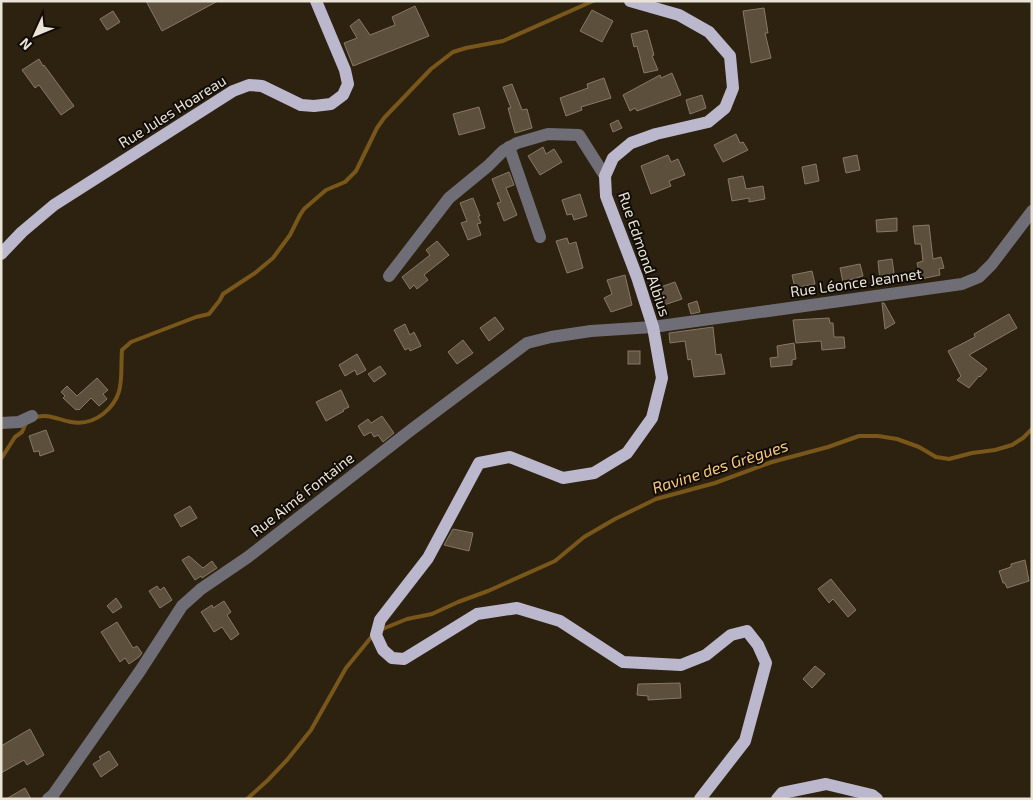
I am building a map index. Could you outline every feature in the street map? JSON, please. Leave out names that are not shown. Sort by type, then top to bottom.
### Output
[{"type":"main road","name":"Rue Jules Hoareau","points":[[1,254],[22,232],[54,205],[233,91],[249,85],[262,86],[300,105],[314,106],[331,104],[343,95],[348,84],[345,70],[316,1]]},
{"type":"main road","name":"Rue Edmond Albius","points":[[635,3],[679,15],[708,32],[730,56],[733,88],[725,108],[708,122],[656,134],[631,143],[613,158],[605,176],[606,196],[637,277],[653,327],[662,378],[652,418],[627,453],[594,473],[563,478],[510,457],[479,463],[428,558],[380,620],[376,635],[383,650],[392,658],[404,659],[478,614],[517,608],[560,621],[623,662],[681,665],[706,655],[731,635],[747,631],[758,645],[766,663],[745,741],[700,799]]},
{"type":"main road","points":[[777,799],[782,793],[826,784],[872,795],[877,799]]},
{"type":"street","points":[[389,276],[449,198],[503,151],[517,143],[548,134],[580,134],[605,176]]},
{"type":"street","points":[[509,147],[540,237]]},
{"type":"street","name":"Rue Léonce Jeannet","points":[[653,327],[962,284],[979,277],[985,271],[1032,211]]},
{"type":"street","name":"Rue Aimé Fontaine","points":[[48,799],[53,795],[135,678],[182,606],[201,589],[248,557],[411,430],[527,343],[551,337],[592,331],[653,327]]},
{"type":"street","points":[[1,423],[19,422],[32,416]]},
{"type":"building","points":[[146,1],[218,1],[162,31]]},
{"type":"building","points":[[415,6],[429,36],[353,66],[344,43],[357,38],[350,26],[359,19],[370,35],[395,25],[392,17]]},
{"type":"building","points":[[764,8],[768,33],[765,33],[771,58],[751,63],[743,11]]},
{"type":"building","points":[[592,10],[613,21],[602,42],[580,31]]},
{"type":"building","points":[[113,11],[120,22],[107,30],[100,19]]},
{"type":"building","points":[[647,30],[654,55],[652,56],[658,70],[644,73],[637,46],[634,47],[631,34]]},
{"type":"building","points":[[39,59],[74,106],[61,115],[39,85],[35,88],[22,70]]},
{"type":"building","points":[[672,73],[681,95],[637,111],[635,108],[630,111],[623,95],[660,75],[661,78]]},
{"type":"building","points":[[604,78],[611,98],[581,107],[582,110],[566,116],[560,98],[588,88],[587,84]]},
{"type":"building","points":[[512,84],[522,110],[527,109],[532,128],[515,133],[508,108],[511,108],[503,87]]},
{"type":"building","points":[[702,95],[706,108],[690,114],[686,100]]},
{"type":"building","points":[[479,107],[485,128],[459,135],[453,114]]},
{"type":"building","points":[[618,120],[622,128],[613,132],[610,124]]},
{"type":"building","points":[[736,134],[740,143],[743,142],[748,150],[723,162],[714,145]]},
{"type":"building","points":[[543,147],[546,154],[554,149],[562,162],[540,175],[528,156]]},
{"type":"building","points":[[668,155],[671,162],[678,159],[685,175],[669,181],[671,186],[651,194],[641,166]]},
{"type":"building","points":[[857,155],[860,170],[846,173],[843,158]]},
{"type":"building","points":[[816,164],[819,181],[805,184],[802,167]]},
{"type":"building","points":[[509,172],[514,185],[506,188],[517,215],[504,221],[497,203],[501,202],[492,179]]},
{"type":"building","points":[[743,176],[746,189],[763,186],[765,199],[749,202],[749,198],[732,201],[728,179]]},
{"type":"building","points":[[580,194],[587,216],[574,220],[572,214],[567,215],[562,200]]},
{"type":"building","points":[[473,198],[480,216],[478,216],[481,223],[477,224],[481,235],[468,240],[461,223],[467,221],[460,203]]},
{"type":"building","points":[[897,218],[897,231],[877,232],[876,220]]},
{"type":"building","points":[[929,225],[933,259],[941,257],[944,268],[939,269],[940,275],[921,279],[917,263],[923,261],[921,244],[915,244],[913,226]]},
{"type":"building","points":[[567,238],[569,244],[576,242],[583,268],[567,273],[556,241]]},
{"type":"building","points":[[437,241],[449,255],[424,275],[428,280],[417,289],[414,285],[410,289],[402,277],[430,255],[426,250]]},
{"type":"building","points":[[892,259],[895,280],[880,281],[878,261]]},
{"type":"building","points":[[860,264],[863,276],[843,282],[840,268]]},
{"type":"building","points":[[812,271],[815,284],[795,288],[792,275]]},
{"type":"building","points":[[625,275],[632,305],[611,312],[604,298],[612,294],[607,280]]},
{"type":"building","points":[[675,282],[682,299],[661,306],[655,289]]},
{"type":"building","points":[[697,301],[700,312],[691,314],[688,304]]},
{"type":"building","points":[[882,303],[884,303],[895,323],[885,329]]},
{"type":"building","points":[[1009,314],[1017,328],[969,355],[987,369],[969,388],[957,380],[961,376],[948,351],[975,337],[974,334]]},
{"type":"building","points":[[495,317],[504,329],[489,341],[480,328]]},
{"type":"building","points":[[829,318],[830,323],[833,323],[834,337],[844,337],[845,348],[822,350],[821,341],[796,343],[793,320]]},
{"type":"building","points":[[405,324],[410,335],[414,332],[421,346],[410,351],[409,348],[405,350],[394,330]]},
{"type":"building","points":[[713,327],[716,355],[721,354],[725,374],[694,377],[691,359],[688,360],[685,341],[670,343],[669,333]]},
{"type":"building","points":[[463,340],[473,353],[457,364],[448,352]]},
{"type":"building","points":[[794,343],[796,359],[792,360],[792,365],[771,367],[770,358],[778,357],[777,346]]},
{"type":"building","points":[[628,351],[640,351],[640,364],[628,364]]},
{"type":"building","points":[[357,354],[366,370],[357,375],[355,370],[345,376],[339,365]]},
{"type":"building","points":[[380,366],[386,374],[374,382],[368,374]]},
{"type":"building","points":[[97,378],[108,390],[103,394],[107,399],[99,406],[91,398],[79,410],[76,410],[63,398],[65,396],[61,392],[67,386],[77,396]]},
{"type":"building","points":[[341,390],[349,407],[326,421],[316,402]]},
{"type":"building","points":[[382,416],[394,433],[383,442],[378,435],[374,437],[371,432],[364,436],[358,426],[368,419],[371,423]]},
{"type":"building","points":[[46,430],[54,451],[40,456],[39,451],[34,452],[29,436]]},
{"type":"building","points":[[190,506],[197,518],[181,527],[174,515]]},
{"type":"building","points":[[453,529],[473,533],[469,551],[444,545]]},
{"type":"building","points":[[189,556],[203,568],[212,561],[217,568],[202,578],[201,576],[195,580],[182,560]]},
{"type":"building","points":[[1025,560],[1029,581],[1007,588],[999,571],[1011,567],[1011,564]]},
{"type":"building","points":[[831,579],[856,610],[848,617],[833,599],[829,603],[818,589]]},
{"type":"building","points":[[157,586],[160,590],[164,587],[172,600],[160,608],[149,591]]},
{"type":"building","points":[[116,598],[122,607],[113,613],[107,606]]},
{"type":"building","points":[[224,601],[231,612],[227,615],[239,634],[231,640],[222,627],[214,632],[201,612],[212,605],[213,608]]},
{"type":"building","points":[[117,622],[133,648],[137,646],[142,653],[129,664],[125,658],[120,662],[101,632]]},
{"type":"building","points":[[815,666],[825,674],[812,688],[803,679]]},
{"type":"building","points":[[680,683],[681,698],[648,700],[648,696],[637,695],[638,684]]},
{"type":"building","points":[[30,729],[44,755],[27,765],[24,760],[1,773],[1,746]]},
{"type":"building","points":[[109,751],[118,765],[101,777],[93,764],[101,759],[99,757]]},
{"type":"building","points":[[25,788],[31,799],[6,799]]},
{"type":"waterway","points":[[33,418],[48,416],[79,423],[92,420],[103,414],[119,393],[122,350],[131,342],[196,317],[209,314],[223,294],[255,273],[273,258],[290,235],[304,209],[326,190],[345,182],[356,171],[377,128],[384,118],[431,69],[453,52],[503,41],[593,1]]},
{"type":"waterway","points":[[1,459],[15,437],[22,432],[26,423]]},
{"type":"waterway","name":"Ravine des Grègues","points":[[380,630],[407,619],[432,614],[555,561],[584,537],[656,499],[715,483],[772,462],[828,447],[859,436],[897,439],[919,447],[936,457],[949,459],[1012,445],[1032,429]]},
{"type":"waterway","name":"Ravine des Grègues","points":[[247,799],[287,760],[311,730],[346,668],[373,635]]}]
